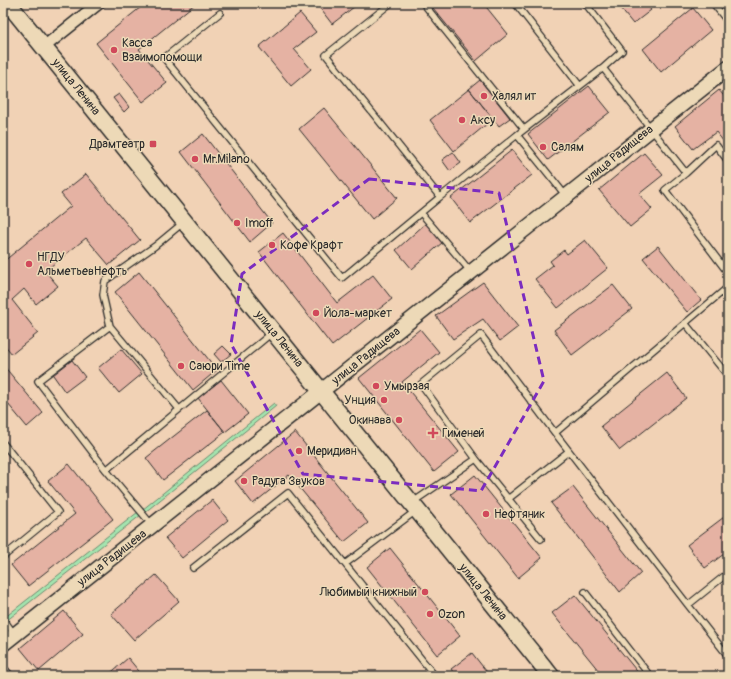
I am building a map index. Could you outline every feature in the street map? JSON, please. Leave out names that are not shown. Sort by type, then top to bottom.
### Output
[{"type":"main road","name":"улица Ленина","points":[[8,3],[551,676]]},
{"type":"street","points":[[44,47],[99,3]]},
{"type":"street","name":"улица Радищева","points":[[3,644],[728,68]]},
{"type":"lane","points":[[391,3],[326,55],[440,197]]},
{"type":"lane","points":[[423,3],[524,130]]},
{"type":"lane","points":[[515,3],[580,86]]},
{"type":"lane","points":[[220,12],[164,58],[342,278],[517,135],[603,68],[622,51],[586,3]]},
{"type":"lane","points":[[714,3],[728,22]]},
{"type":"lane","points":[[603,68],[686,173]]},
{"type":"lane","points":[[517,135],[566,197]]},
{"type":"lane","points":[[728,161],[716,146],[665,190],[728,273]]},
{"type":"lane","points":[[421,213],[471,272]]},
{"type":"lane","points":[[179,409],[110,326],[103,295],[105,281],[155,246],[184,221]]},
{"type":"lane","points":[[555,433],[728,287]]},
{"type":"lane","points":[[685,323],[727,372]]},
{"type":"lane","points":[[110,326],[38,381],[106,470],[152,526]]},
{"type":"lane","points":[[106,470],[273,331]]},
{"type":"lane","points":[[541,539],[476,459],[421,384],[480,335],[728,656]]},
{"type":"lane","points":[[3,443],[58,512],[3,557]]},
{"type":"lane","points":[[508,499],[569,451]]},
{"type":"lane","points":[[345,564],[414,507],[476,459]]},
{"type":"lane","points":[[193,568],[288,493],[435,676]]},
{"type":"lane","points":[[688,605],[728,573]]},
{"type":"lane","points":[[585,592],[650,676]]},
{"type":"lane","points":[[3,620],[15,635]]},
{"type":"lane","points":[[3,667],[10,676]]},
{"type":"highlighted area","points":[[369,179],[499,193],[544,381],[481,491],[303,474],[231,344],[242,274]]},
{"type":"green space","points":[[274,403],[276,406],[144,513],[142,510]]},
{"type":"green space","points":[[138,512],[141,515],[6,621],[4,618]]},
{"type":"building","points":[[146,3],[196,3],[139,49],[167,83],[143,102],[96,43]]},
{"type":"building","points":[[316,3],[359,3],[332,24]]},
{"type":"building","points":[[429,3],[483,3],[508,34],[476,61]]},
{"type":"building","points":[[616,3],[645,3],[651,10],[633,24]]},
{"type":"building","points":[[693,8],[711,30],[661,72],[643,49]]},
{"type":"building","points":[[300,13],[316,32],[294,49],[311,69],[291,86],[259,47]]},
{"type":"building","points":[[480,80],[510,118],[499,126],[469,89]]},
{"type":"building","points":[[589,86],[610,112],[548,160],[528,134]]},
{"type":"building","name":"Аксу","points":[[469,89],[493,119],[454,151],[430,120]]},
{"type":"building","points":[[719,90],[728,101],[728,147],[716,132],[693,149],[675,126]]},
{"type":"building","points":[[119,94],[129,107],[124,112],[113,98]]},
{"type":"building","points":[[324,108],[397,198],[372,219],[299,129]]},
{"type":"building","points":[[203,134],[272,223],[250,242],[181,152]]},
{"type":"building","points":[[512,150],[532,175],[470,223],[451,198]]},
{"type":"building","points":[[453,152],[461,163],[450,171],[442,160]]},
{"type":"building","points":[[644,153],[663,175],[639,194],[652,209],[630,227],[599,190]]},
{"type":"building","name":"НГДУ АльметьевНефть","points":[[86,174],[140,240],[109,265],[86,238],[45,271],[58,286],[36,304],[24,289],[12,300],[38,333],[12,354],[3,343],[3,262],[71,206],[61,194]]},
{"type":"building","points":[[426,223],[443,242],[412,269],[396,250]]},
{"type":"building","points":[[283,233],[337,303],[373,275],[392,299],[332,346],[259,252]]},
{"type":"building","points":[[585,240],[608,268],[558,308],[535,279],[553,265],[550,261],[564,250],[567,254]]},
{"type":"building","points":[[658,246],[701,300],[687,312],[643,258]]},
{"type":"building","points":[[139,272],[217,370],[193,390],[115,292]]},
{"type":"building","points":[[483,282],[518,327],[500,341],[483,319],[453,339],[436,316]]},
{"type":"building","points":[[613,285],[632,309],[572,355],[554,330]]},
{"type":"building","points":[[420,329],[439,352],[402,382],[459,452],[434,472],[359,378]]},
{"type":"building","points":[[223,346],[231,354],[221,362],[214,354]]},
{"type":"building","points":[[121,349],[142,374],[119,393],[98,368]]},
{"type":"building","points":[[72,360],[85,377],[65,392],[53,375]]},
{"type":"building","points":[[3,365],[43,413],[27,427],[3,398]]},
{"type":"building","points":[[667,373],[686,398],[620,450],[601,426]]},
{"type":"building","points":[[221,380],[248,414],[225,432],[198,398]]},
{"type":"building","points":[[207,410],[225,432],[163,480],[146,458]]},
{"type":"building","points":[[295,432],[368,523],[344,542],[289,475],[253,504],[235,481]]},
{"type":"building","points":[[69,464],[113,519],[28,586],[11,565],[75,514],[48,481]]},
{"type":"building","name":"Нефтяник","points":[[475,475],[542,558],[518,578],[451,494]]},
{"type":"building","points":[[573,487],[641,573],[620,592],[551,503]]},
{"type":"building","points":[[212,500],[228,520],[182,558],[165,538]]},
{"type":"building","points":[[728,514],[728,551],[705,568],[687,545]]},
{"type":"building","points":[[390,548],[460,636],[437,655],[367,567]]},
{"type":"building","points":[[156,575],[179,601],[134,640],[111,614]]},
{"type":"building","points":[[575,595],[640,675],[639,676],[603,676],[552,613]]},
{"type":"building","points":[[64,611],[83,634],[39,671],[20,648]]},
{"type":"building","points":[[472,653],[490,676],[456,676],[451,669]]},
{"type":"building","points":[[128,658],[143,676],[107,676]]},
{"type":"place","name":"Касса Взаимопомощи","points":[[114,50]]},
{"type":"place","name":"Халял ит","points":[[484,96]]},
{"type":"place","name":"Аксу","points":[[462,120]]},
{"type":"place","name":"Драмтеатр","points":[[153,144]]},
{"type":"place","name":"Салям","points":[[543,147]]},
{"type":"place","name":"Mr.Milano","points":[[195,159]]},
{"type":"place","name":"Imoff","points":[[237,223]]},
{"type":"place","name":"Кофе Крафт","points":[[272,245]]},
{"type":"place","name":"НГДУ АльметьевНефть","points":[[29,264]]},
{"type":"place","name":"Йола-маркет","points":[[316,313]]},
{"type":"place","name":"Саюри Time","points":[[181,366]]},
{"type":"place","name":"Умырзая","points":[[376,386]]},
{"type":"place","name":"Унция","points":[[384,400]]},
{"type":"place","name":"Окинава","points":[[399,420]]},
{"type":"place","name":"Гименей","points":[[433,433]]},
{"type":"place","name":"Меридиан","points":[[299,451]]},
{"type":"place","name":"Радуга Звуков","points":[[244,481]]},
{"type":"place","name":"Нефтяник","points":[[486,514]]},
{"type":"place","name":"Любимый книжный","points":[[425,592]]},
{"type":"place","name":"Ozon","points":[[430,614]]}]
